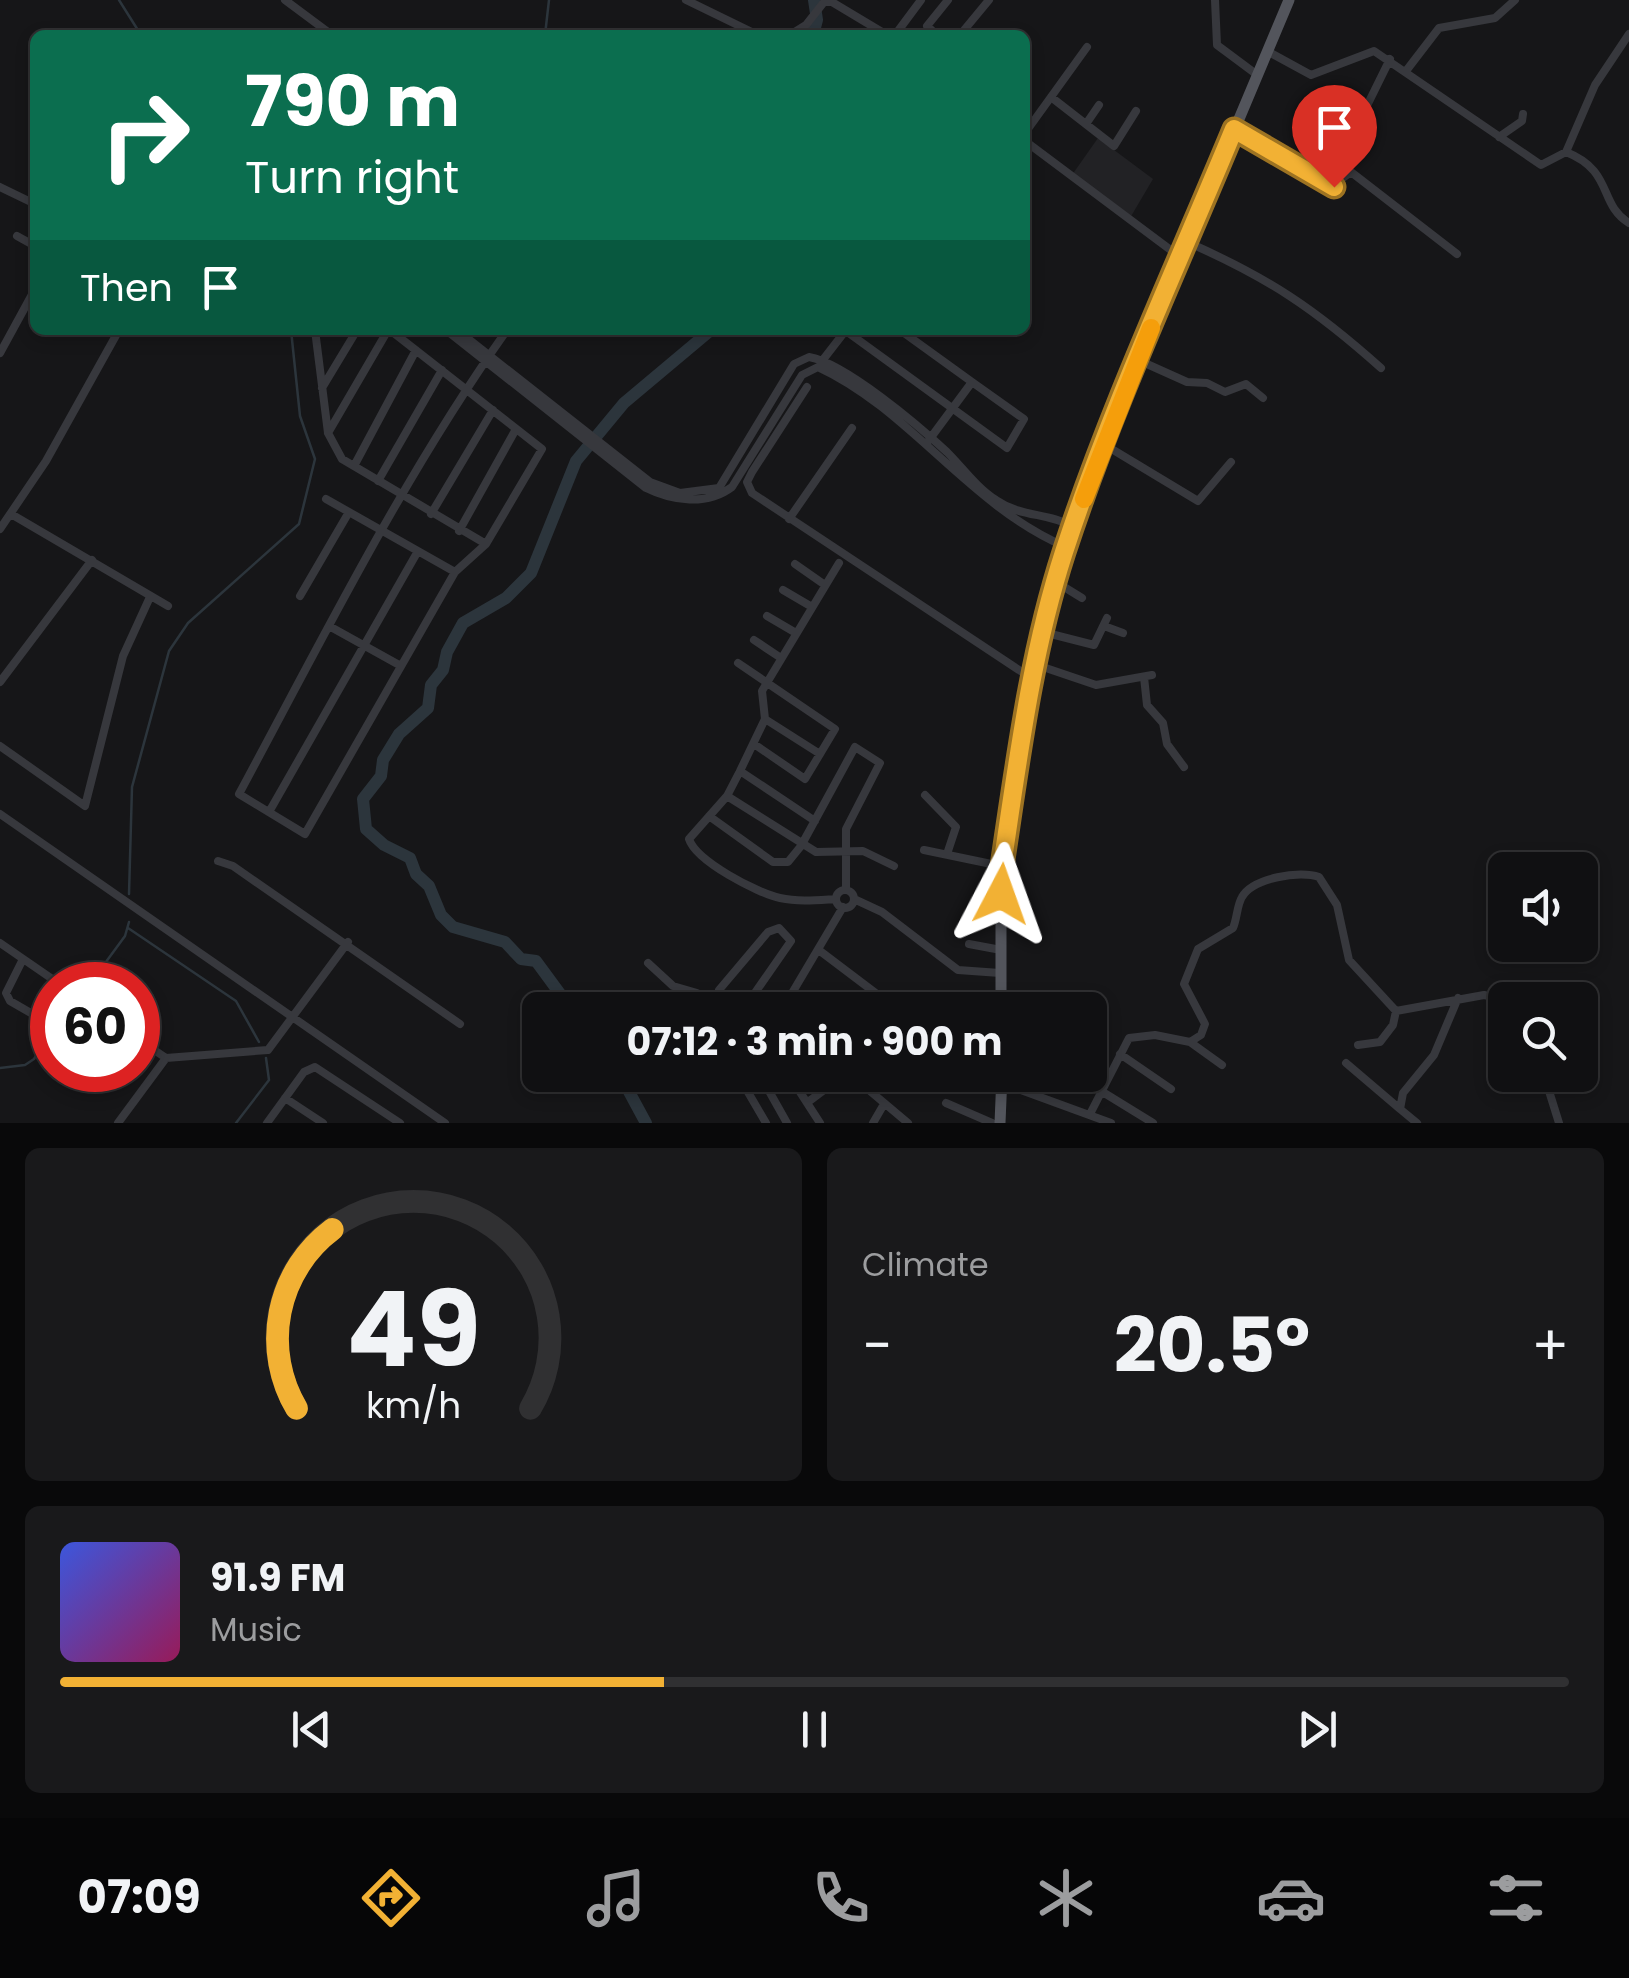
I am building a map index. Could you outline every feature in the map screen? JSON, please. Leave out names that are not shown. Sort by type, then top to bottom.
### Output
[{"type":"main road","points":[[1001,992],[1002,866],[1031,678],[1066,547],[1138,360],[1288,0]]},
{"type":"main road","points":[[1000,1123],[1001,1092]]},
{"type":"street","points":[[284,0],[325,30]]},
{"type":"street","points":[[686,0],[748,30]]},
{"type":"street","points":[[899,30],[922,0]]},
{"type":"street","points":[[931,30],[926,26],[948,0]]},
{"type":"street","points":[[964,30],[989,0]]},
{"type":"street","points":[[1216,0],[1215,41],[1256,74]]},
{"type":"street","points":[[1406,70],[1440,28],[1496,18],[1514,0]]},
{"type":"street","points":[[807,26],[824,2],[839,3],[879,30]]},
{"type":"street","points":[[1267,51],[1311,75],[1367,50],[1406,70],[1540,164],[1566,152],[1595,86],[1629,34]]},
{"type":"street","points":[[1030,129],[1087,47]]},
{"type":"street","points":[[1355,130],[1390,60]]},
{"type":"street","points":[[1051,97],[1114,146],[1136,110]]},
{"type":"street","points":[[1086,124],[1099,105]]},
{"type":"street","points":[[1499,136],[1522,120],[1524,114]]},
{"type":"street","points":[[1234,129],[1329,188],[1351,172],[1457,254]]},
{"type":"street","points":[[1030,141],[1180,257]]},
{"type":"street","points":[[1566,152],[1584,160],[1601,176],[1616,210],[1629,223]]},
{"type":"street","points":[[0,187],[30,202]]},
{"type":"street","points":[[17,236],[30,243]]},
{"type":"street","points":[[1187,242],[1258,273],[1300,298],[1382,368]]},
{"type":"street","points":[[0,353],[30,298]]},
{"type":"street","points":[[0,324],[12,330]]},
{"type":"street","points":[[0,528],[46,461],[115,335]]},
{"type":"street","points":[[315,335],[328,433],[342,459],[486,544]]},
{"type":"street","points":[[322,388],[355,335]]},
{"type":"street","points":[[328,433],[385,335]]},
{"type":"street","points":[[395,335],[442,370],[467,390],[493,410],[516,429],[542,449],[486,544],[455,572],[306,834],[239,794],[329,626],[467,390],[503,335]]},
{"type":"street","points":[[453,335],[666,498],[722,494],[732,488],[802,375],[818,366],[928,441],[991,506],[1066,547]]},
{"type":"street","points":[[463,335],[487,358]]},
{"type":"street","points":[[822,361],[842,335]]},
{"type":"street","points":[[853,335],[1008,448],[1024,419],[907,335]]},
{"type":"street","points":[[354,466],[416,350]]},
{"type":"street","points":[[598,448],[668,491],[720,488],[794,364],[809,358],[822,361],[928,441],[995,500],[1030,516],[1048,514],[1074,526]]},
{"type":"street","points":[[1138,360],[1186,382],[1207,383],[1225,392],[1246,384],[1263,398]]},
{"type":"street","points":[[378,481],[442,370]]},
{"type":"street","points":[[928,441],[972,382]]},
{"type":"street","points":[[807,387],[747,482],[756,497],[1031,678]]},
{"type":"street","points":[[432,514],[493,410]]},
{"type":"street","points":[[789,519],[852,428]]},
{"type":"street","points":[[460,532],[516,429]]},
{"type":"street","points":[[1104,446],[1198,501],[1231,462]]},
{"type":"street","points":[[326,499],[455,572]]},
{"type":"street","points":[[300,596],[349,512]]},
{"type":"street","points":[[11,514],[168,606]]},
{"type":"street","points":[[1026,527],[1030,516]]},
{"type":"street","points":[[269,812],[418,551]]},
{"type":"street","points":[[0,682],[92,560]]},
{"type":"street","points":[[839,562],[768,681],[761,698],[765,719],[727,796],[689,839],[696,852],[757,890],[779,898],[840,903],[854,899]]},
{"type":"street","points":[[795,564],[826,585]]},
{"type":"street","points":[[1056,582],[1082,598]]},
{"type":"street","points":[[784,590],[812,608]]},
{"type":"street","points":[[0,746],[86,806],[123,656],[150,597]]},
{"type":"street","points":[[768,616],[796,633]]},
{"type":"street","points":[[1043,632],[1090,646],[1105,622],[1123,633]]},
{"type":"street","points":[[329,626],[402,666]]},
{"type":"street","points":[[754,640],[781,658]]},
{"type":"street","points":[[738,664],[835,729],[804,779],[754,744]]},
{"type":"street","points":[[1034,664],[1096,684],[1148,676],[1147,705],[1163,723],[1167,744],[1184,767]]},
{"type":"street","points":[[765,719],[820,754]]},
{"type":"street","points":[[708,816],[773,862],[788,862],[802,846],[856,747],[880,763],[846,829],[846,890],[820,951],[794,992]]},
{"type":"street","points":[[740,771],[815,821]]},
{"type":"street","points":[[926,795],[956,827],[946,854]]},
{"type":"street","points":[[727,796],[816,852],[863,851],[894,866]]},
{"type":"street","points":[[0,814],[445,1123]]},
{"type":"street","points":[[924,850],[1002,866]]},
{"type":"street","points":[[218,861],[233,866],[348,942],[460,1024]]},
{"type":"street","points":[[1190,1042],[1201,1035],[1205,1024],[1184,990],[1198,949],[1233,928],[1240,898],[1251,888],[1302,874],[1314,875],[1324,883],[1336,905],[1349,960],[1396,1010]]},
{"type":"street","points":[[846,890],[854,899],[882,912],[958,970],[968,974],[1000,972]]},
{"type":"street","points":[[719,992],[768,932],[779,928],[790,937],[790,943],[755,992]]},
{"type":"street","points":[[160,1054],[166,1058],[258,1053],[276,1044],[348,942]]},
{"type":"street","points":[[0,943],[30,964]]},
{"type":"street","points":[[969,944],[1000,950]]},
{"type":"street","points":[[820,951],[874,992]]},
{"type":"street","points":[[23,959],[6,993],[10,1001],[30,1013]]},
{"type":"street","points":[[648,963],[674,986],[693,992]]},
{"type":"street","points":[[1396,1010],[1488,996]]},
{"type":"street","points":[[1400,1108],[1403,1093],[1434,1055],[1458,998]]},
{"type":"street","points":[[1358,1045],[1380,1042],[1393,1024],[1396,1010]]},
{"type":"street","points":[[1107,1079],[1134,1036],[1172,1036],[1190,1042],[1222,1066]]},
{"type":"street","points":[[1120,1054],[1171,1089]]},
{"type":"street","points":[[118,1123],[166,1058]]},
{"type":"street","points":[[1346,1064],[1417,1123]]},
{"type":"street","points":[[267,1123],[304,1072],[321,1067],[400,1123]]},
{"type":"street","points":[[748,1092],[766,1123]]},
{"type":"street","points":[[770,1092],[787,1123]]},
{"type":"street","points":[[801,1092],[820,1123]]},
{"type":"street","points":[[808,1102],[823,1092]]},
{"type":"street","points":[[869,1092],[907,1123]]},
{"type":"street","points":[[1035,1092],[1111,1123]]},
{"type":"street","points":[[1090,1114],[1101,1092]]},
{"type":"street","points":[[1103,1092],[1153,1123]]},
{"type":"street","points":[[1549,1092],[1559,1123]]},
{"type":"street","points":[[285,1098],[323,1123]]},
{"type":"street","points":[[873,1123],[884,1104]]},
{"type":"street","points":[[946,1104],[992,1123]]},
{"type":"shaded area","points":[[1098,138],[1153,179],[1130,218],[1072,175]]},
{"type":"waterway","points":[[119,0],[138,30]]},
{"type":"waterway","points":[[546,30],[549,0]]},
{"type":"waterway","points":[[814,0],[814,30]]},
{"type":"waterway","points":[[129,894],[132,787],[169,651],[188,623],[299,524],[315,459],[300,416],[292,335]]},
{"type":"waterway","points":[[559,992],[536,961],[521,959],[505,942],[453,927],[441,915],[429,886],[416,874],[410,858],[384,845],[366,829],[363,799],[381,776],[383,760],[399,734],[428,708],[431,685],[443,670],[447,652],[463,623],[506,598],[531,573],[576,461],[624,403],[705,335]]},
{"type":"waterway","points":[[106,962],[125,936],[129,922]]},
{"type":"waterway","points":[[128,928],[236,1001],[259,1042]]},
{"type":"waterway","points":[[236,1123],[269,1080],[266,1058]]},
{"type":"waterway","points":[[0,1068],[30,1062]]},
{"type":"waterway","points":[[629,1092],[646,1123]]},
{"type":"slow traffic","points":[[1084,499],[1151,328]]},
{"type":"route","points":[[1001,894],[1031,678],[1064,552],[1126,388],[1234,129],[1329,188],[1334,187]]}]
